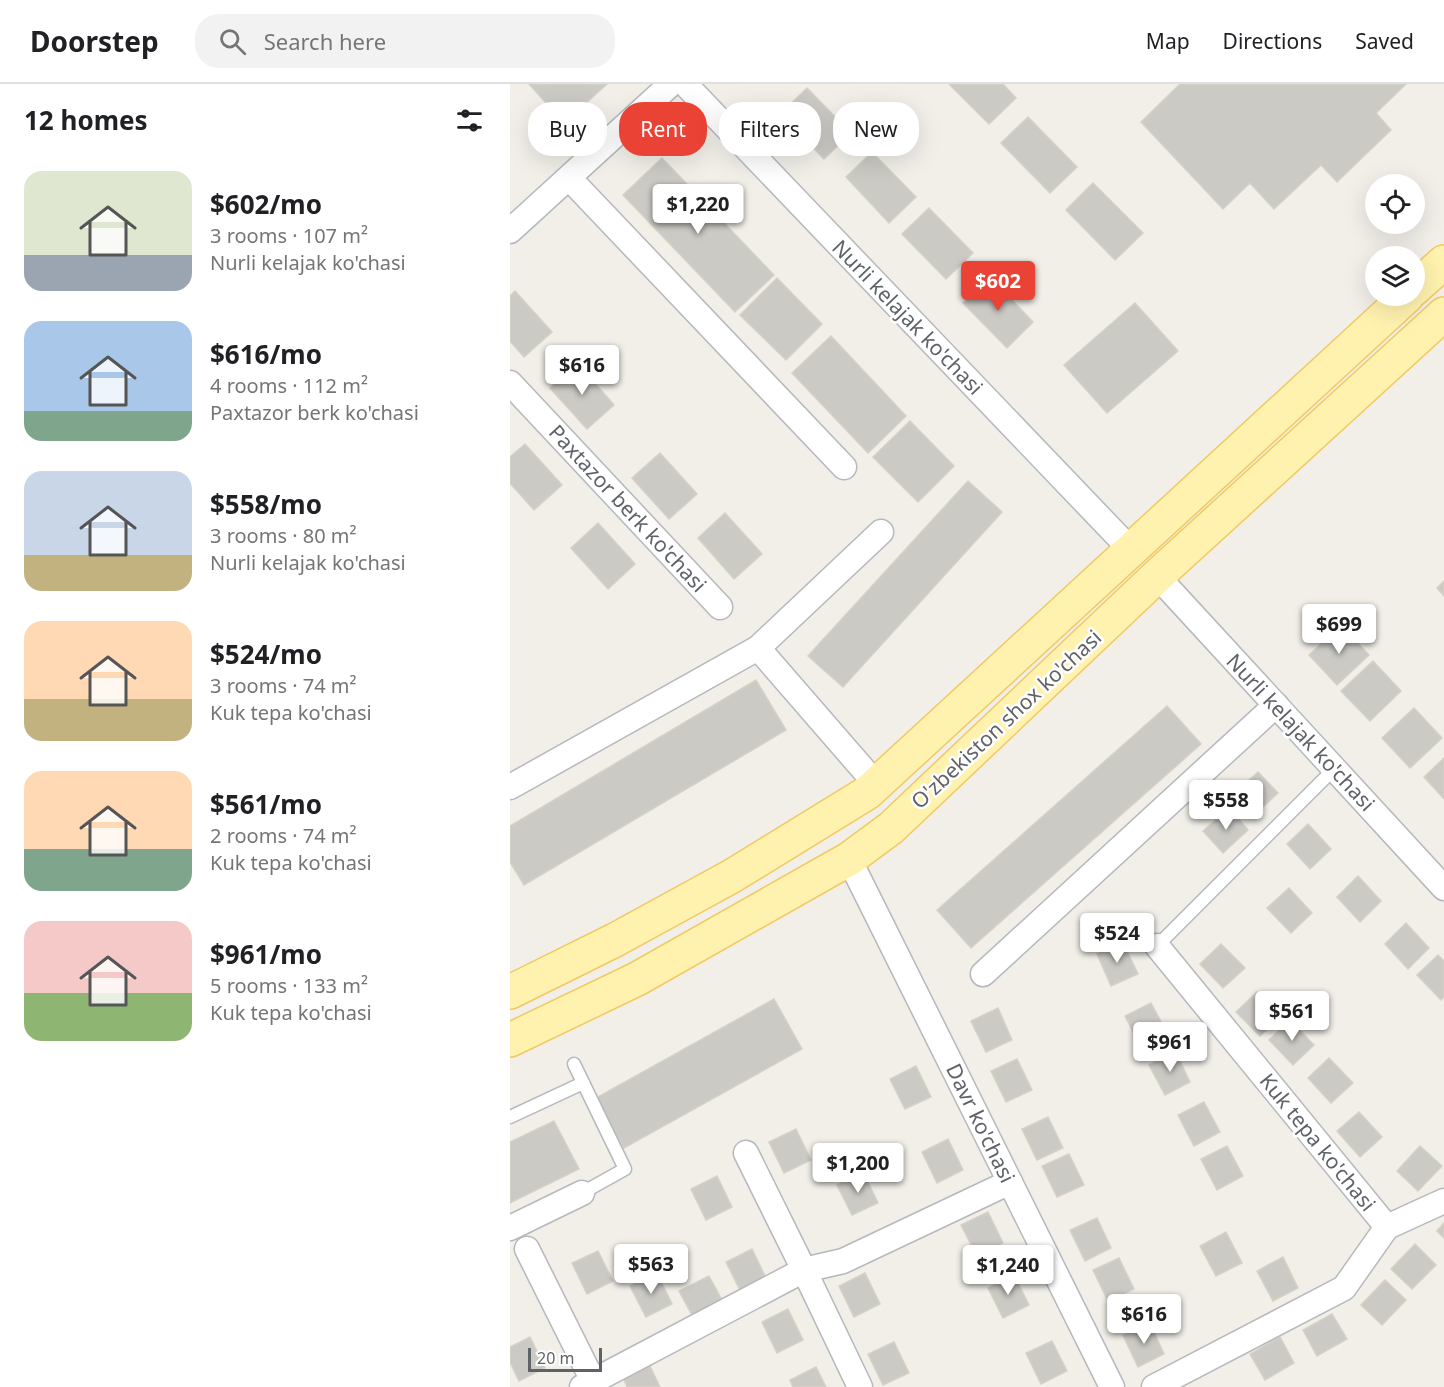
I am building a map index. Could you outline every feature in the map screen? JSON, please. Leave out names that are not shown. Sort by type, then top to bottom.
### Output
[{"type":"main road","points":[[1425,279],[1444,262]]},
{"type":"main road","name":"O'zbekiston shox ko'chasi","points":[[510,992],[615,940],[732,876],[867,793],[1396,306]]},
{"type":"main road","name":"O'zbekiston shox ko'chasi","points":[[510,1041],[638,979],[849,860],[891,828],[1157,576],[1444,314]]},
{"type":"street","points":[[510,231],[671,84]]},
{"type":"street","name":"Nurli kelajak ko'chasi","points":[[685,84],[1131,550]]},
{"type":"street","points":[[569,178],[844,467]]},
{"type":"street","name":"Paxtazor berk ko'chasi","points":[[510,383],[720,607]]},
{"type":"street","points":[[510,787],[758,648],[881,532]]},
{"type":"street","name":"Nurli kelajak ko'chasi","points":[[1157,576],[1444,888]]},
{"type":"street","points":[[758,648],[876,784]]},
{"type":"street","points":[[982,974],[1276,705]]},
{"type":"street","name":"Davr ko'chasi","points":[[849,860],[1112,1387]]},
{"type":"street","name":"Kuk tepa ko'chasi","points":[[1157,946],[1387,1227]]},
{"type":"street","points":[[746,1154],[860,1387]]},
{"type":"street","points":[[527,1249],[591,1385],[804,1270],[843,1262],[1010,1182]]},
{"type":"street","points":[[510,1228],[582,1192]]},
{"type":"street","points":[[1154,1387],[1344,1288],[1387,1227],[1444,1201]]},
{"type":"lane","points":[[1157,946],[1334,769]]},
{"type":"lane","points":[[574,1064],[625,1169],[582,1192]]},
{"type":"lane","points":[[510,1117],[583,1083]]},
{"type":"building","points":[[529,84],[607,84],[587,102],[545,102]]},
{"type":"building","points":[[949,84],[1003,84],[1016,98],[989,124]]},
{"type":"building","points":[[1180,84],[1406,84],[1376,113],[1391,130],[1337,182],[1321,165],[1274,209],[1250,183],[1223,209],[1141,122]]},
{"type":"building","points":[[807,88],[821,102],[792,102]]},
{"type":"building","points":[[821,102],[833,115],[833,150],[824,159],[821,156]]},
{"type":"building","points":[[1028,117],[1077,167],[1050,193],[1001,143]]},
{"type":"building","points":[[868,156],[876,156],[916,197],[889,223],[846,177]]},
{"type":"building","points":[[662,158],[774,275],[735,312],[623,195]]},
{"type":"building","points":[[1093,183],[1143,233],[1115,260],[1066,210]]},
{"type":"building","points":[[929,208],[973,253],[946,279],[902,234]]},
{"type":"building","points":[[990,277],[1033,322],[1007,348],[963,303]]},
{"type":"building","points":[[777,278],[822,324],[786,360],[740,315]]},
{"type":"building","points":[[515,291],[552,332],[524,357],[510,341],[510,296]]},
{"type":"building","points":[[1135,303],[1178,351],[1107,413],[1064,365]]},
{"type":"building","points":[[831,336],[906,416],[868,453],[792,373]]},
{"type":"building","points":[[578,364],[614,405],[587,429],[550,388]]},
{"type":"building","points":[[910,421],[954,466],[918,502],[873,457]]},
{"type":"building","points":[[525,444],[562,485],[534,510],[510,483],[510,457]]},
{"type":"building","points":[[660,453],[697,494],[669,519],[632,478]]},
{"type":"building","points":[[968,481],[1002,512],[843,687],[808,656]]},
{"type":"building","points":[[725,513],[762,554],[734,579],[698,538]]},
{"type":"building","points":[[598,523],[635,564],[608,589],[571,548]]},
{"type":"building","points":[[1444,581],[1444,596],[1437,588]]},
{"type":"building","points":[[1341,625],[1369,655],[1337,685],[1309,655]]},
{"type":"building","points":[[1373,661],[1401,691],[1370,721],[1341,691]]},
{"type":"building","points":[[756,680],[786,730],[524,885],[510,862],[510,826]]},
{"type":"building","points":[[1167,706],[1201,744],[971,948],[937,910]]},
{"type":"building","points":[[1414,708],[1442,738],[1410,768],[1382,738]]},
{"type":"building","points":[[1444,758],[1444,799],[1424,777]]},
{"type":"building","points":[[1258,772],[1278,793],[1253,816],[1233,795]]},
{"type":"building","points":[[1229,808],[1248,830],[1223,853],[1203,831]]},
{"type":"building","points":[[1308,824],[1331,849],[1310,869],[1287,844]]},
{"type":"building","points":[[1358,876],[1381,901],[1360,922],[1337,897]]},
{"type":"building","points":[[1289,888],[1312,913],[1291,933],[1267,908]]},
{"type":"building","points":[[1406,923],[1429,948],[1408,969],[1385,944]]},
{"type":"building","points":[[1123,943],[1138,974],[1111,986],[1097,954]]},
{"type":"building","points":[[1221,944],[1245,968],[1223,988],[1200,964]]},
{"type":"building","points":[[1438,955],[1444,961],[1444,997],[1441,1000],[1417,975]]},
{"type":"building","points":[[1257,992],[1281,1016],[1260,1036],[1236,1012]]},
{"type":"building","points":[[774,999],[802,1049],[624,1148],[596,1098]]},
{"type":"building","points":[[1151,1003],[1167,1033],[1141,1047],[1125,1016]]},
{"type":"building","points":[[998,1008],[1012,1040],[986,1052],[971,1021]]},
{"type":"building","points":[[1290,1020],[1314,1045],[1293,1065],[1269,1040]]},
{"type":"building","points":[[1175,1051],[1190,1082],[1165,1095],[1149,1065]]},
{"type":"building","points":[[1329,1058],[1353,1083],[1331,1103],[1308,1078]]},
{"type":"building","points":[[1017,1059],[1032,1090],[1006,1102],[991,1071]]},
{"type":"building","points":[[916,1066],[931,1097],[905,1109],[890,1079]]},
{"type":"building","points":[[1204,1102],[1220,1132],[1194,1146],[1178,1115]]},
{"type":"building","points":[[1359,1112],[1382,1137],[1360,1157],[1337,1131]]},
{"type":"building","points":[[1048,1117],[1063,1148],[1037,1160],[1022,1129]]},
{"type":"building","points":[[554,1121],[579,1169],[510,1203],[510,1142]]},
{"type":"building","points":[[796,1129],[811,1160],[784,1173],[769,1142]]},
{"type":"building","points":[[948,1139],[963,1170],[937,1183],[922,1152]]},
{"type":"building","points":[[1227,1146],[1243,1176],[1217,1190],[1201,1159]]},
{"type":"building","points":[[1420,1146],[1442,1166],[1418,1191],[1397,1171]]},
{"type":"building","points":[[1069,1154],[1084,1185],[1057,1197],[1042,1166]]},
{"type":"building","points":[[863,1172],[878,1203],[852,1215],[837,1185]]},
{"type":"building","points":[[717,1176],[732,1207],[706,1220],[691,1189]]},
{"type":"building","points":[[988,1212],[1003,1243],[977,1256],[961,1225]]},
{"type":"building","points":[[1097,1218],[1111,1248],[1085,1261],[1070,1230]]},
{"type":"building","points":[[1444,1223],[1444,1238],[1437,1231]]},
{"type":"building","points":[[1226,1232],[1242,1263],[1216,1276],[1200,1246]]},
{"type":"building","points":[[1415,1244],[1436,1265],[1412,1289],[1391,1269]]},
{"type":"building","points":[[752,1249],[767,1280],[741,1292],[726,1262]]},
{"type":"building","points":[[598,1251],[613,1281],[587,1294],[572,1263]]},
{"type":"building","points":[[1283,1257],[1298,1288],[1273,1301],[1257,1271]]},
{"type":"building","points":[[1119,1258],[1134,1289],[1108,1301],[1093,1270]]},
{"type":"building","points":[[657,1273],[672,1304],[646,1317],[630,1286]]},
{"type":"building","points":[[865,1273],[880,1304],[854,1317],[839,1286]]},
{"type":"building","points":[[1014,1275],[1029,1305],[1003,1318],[988,1288]]},
{"type":"building","points":[[709,1276],[723,1302],[693,1317],[679,1291]]},
{"type":"building","points":[[1385,1280],[1406,1300],[1382,1325],[1361,1305]]},
{"type":"building","points":[[788,1309],[803,1340],[777,1353],[762,1322]]},
{"type":"building","points":[[1332,1314],[1347,1339],[1317,1356],[1303,1330]]},
{"type":"building","points":[[1150,1323],[1164,1354],[1138,1367],[1123,1335]]},
{"type":"building","points":[[530,1337],[545,1368],[519,1381],[510,1362],[510,1347]]},
{"type":"building","points":[[1280,1337],[1294,1363],[1265,1380],[1250,1354]]},
{"type":"building","points":[[1052,1341],[1067,1371],[1041,1384],[1026,1353]]},
{"type":"building","points":[[894,1342],[909,1373],[883,1385],[868,1354]]},
{"type":"building","points":[[649,1364],[660,1387],[627,1387],[623,1377]]},
{"type":"building","points":[[816,1367],[826,1387],[793,1387],[790,1380]]}]
